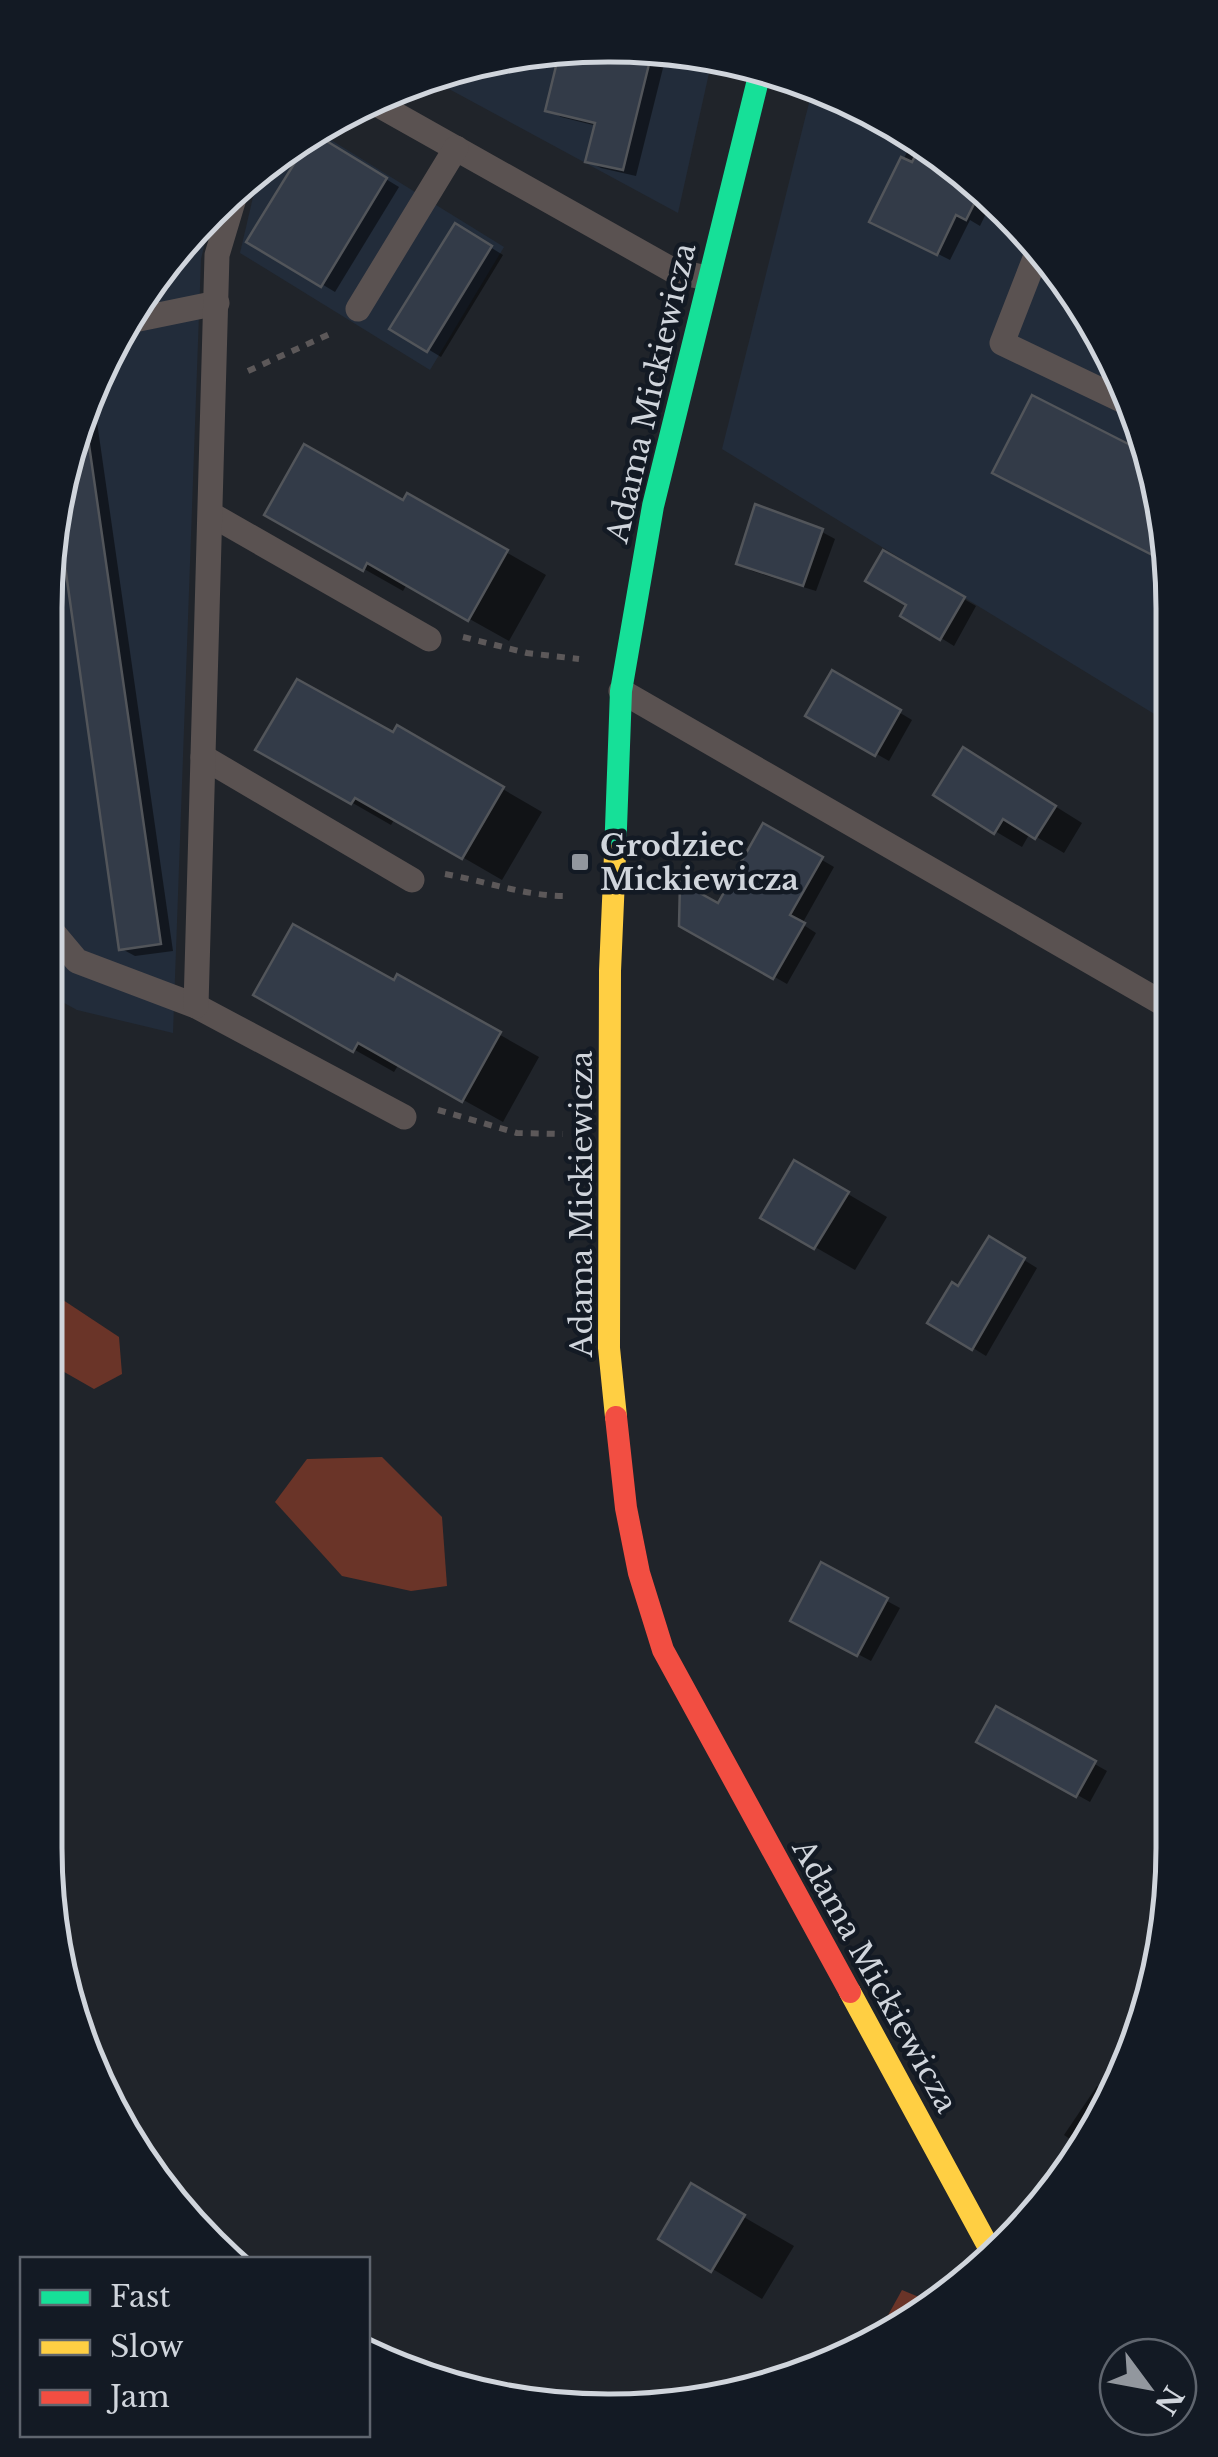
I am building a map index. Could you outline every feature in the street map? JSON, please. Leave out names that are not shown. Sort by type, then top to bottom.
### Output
[{"type":"street","name":"Adama Mickiewicza","points":[[757,83],[653,506],[621,691],[610,971],[609,1348],[626,1508],[639,1574],[663,1650],[986,2243]]},
{"type":"lane","points":[[387,110],[674,270],[707,278]]},
{"type":"lane","points":[[358,308],[456,148]]},
{"type":"lane","points":[[196,1006],[217,255],[228,218]]},
{"type":"lane","points":[[1033,264],[1002,343],[1112,395]]},
{"type":"lane","points":[[148,317],[217,303]]},
{"type":"lane","points":[[212,515],[429,639]]},
{"type":"lane","points":[[621,691],[1156,999]]},
{"type":"lane","points":[[203,757],[412,880]]},
{"type":"lane","points":[[62,944],[76,961],[196,1006],[404,1117]]},
{"type":"path","points":[[237,376],[339,330],[358,308]]},
{"type":"path","points":[[463,637],[517,652],[595,660]]},
{"type":"path","points":[[454,875],[538,896],[570,896]]},
{"type":"path","points":[[440,1111],[517,1133],[567,1134]]},
{"type":"shaded area","points":[[573,64],[645,64],[709,72],[678,213],[447,88],[502,73]]},
{"type":"shaded area","points":[[810,101],[882,136],[942,175],[969,198],[1043,276],[1082,336],[1114,400],[1145,502],[1156,609],[1156,715],[722,449]]},
{"type":"shaded area","points":[[330,140],[504,247],[430,370],[240,253],[254,194]]},
{"type":"shaded area","points":[[205,241],[201,259],[173,1033],[77,1010],[62,1002],[62,609],[73,502],[92,433],[119,367],[155,305]]},
{"type":"shaded area","points":[[62,1299],[119,1337],[122,1374],[94,1389],[62,1371]]},
{"type":"shaded area","points":[[382,1457],[442,1517],[447,1586],[411,1591],[342,1576],[275,1502],[307,1459]]},
{"type":"shaded area","points":[[902,2290],[920,2297],[913,2302],[886,2318]]},
{"type":"building","points":[[649,64],[623,170],[585,162],[595,123],[545,111],[556,65]]},
{"type":"building","points":[[327,141],[387,178],[321,287],[246,242],[295,162]]},
{"type":"building","points":[[915,156],[974,203],[966,220],[956,215],[937,255],[869,222],[901,157],[912,162]]},
{"type":"building","points":[[455,223],[492,246],[427,352],[389,329]]},
{"type":"building","points":[[1032,395],[1130,445],[1145,502],[1152,555],[992,473]]},
{"type":"building","points":[[89,443],[161,944],[119,950],[65,564],[73,502]]},
{"type":"building","points":[[304,444],[403,500],[407,493],[508,550],[468,621],[367,563],[363,571],[264,515]]},
{"type":"building","points":[[755,504],[823,529],[803,586],[736,564]]},
{"type":"building","points":[[883,550],[965,597],[940,640],[900,616],[906,605],[865,581]]},
{"type":"building","points":[[832,670],[901,710],[875,756],[805,716]]},
{"type":"building","points":[[297,679],[393,732],[397,725],[504,787],[462,859],[355,798],[351,804],[255,750]]},
{"type":"building","points":[[963,747],[1056,806],[1035,839],[1003,819],[994,834],[933,795]]},
{"type":"building","points":[[763,823],[823,857],[790,915],[805,923],[773,979],[679,926],[680,882],[718,903]]},
{"type":"building","points":[[293,924],[394,980],[397,974],[501,1032],[462,1102],[358,1043],[353,1052],[253,995]]},
{"type":"building","points":[[794,1160],[849,1192],[814,1249],[760,1218]]},
{"type":"building","points":[[989,1236],[1025,1258],[972,1350],[927,1323],[952,1282],[958,1286]]},
{"type":"building","points":[[821,1562],[888,1598],[857,1656],[790,1621]]},
{"type":"building","points":[[996,1706],[1096,1761],[1076,1797],[976,1742]]},
{"type":"building","points":[[691,2183],[745,2215],[711,2272],[658,2239]]},
{"type":"traffic: fast","points":[[615,855],[621,691],[653,506],[757,83]]},
{"type":"traffic: slow","points":[[615,855],[610,971],[609,1348],[616,1417]]},
{"type":"traffic: slow","points":[[850,1992],[986,2243]]},
{"type":"traffic: jam","points":[[616,1417],[626,1508],[639,1573],[663,1650],[850,1992]]},
{"type":"place","name":"Grodziec Mickiewicza","points":[[580,862]]}]
